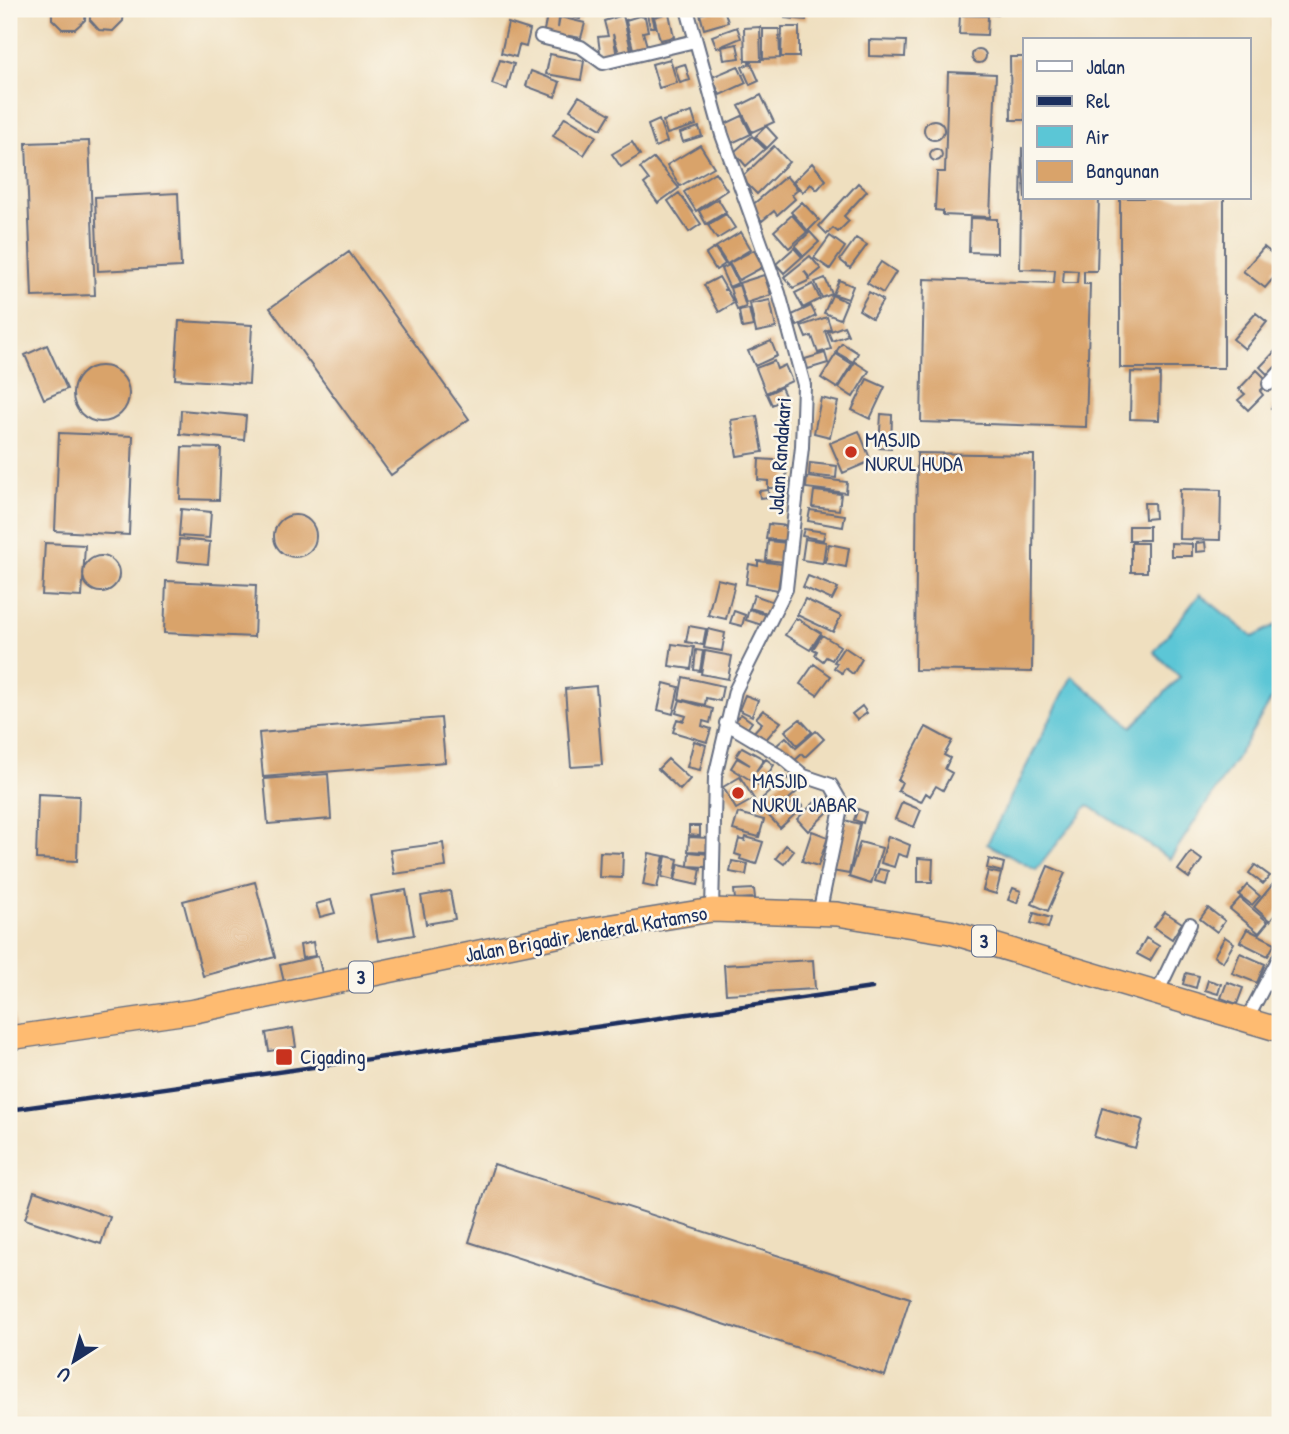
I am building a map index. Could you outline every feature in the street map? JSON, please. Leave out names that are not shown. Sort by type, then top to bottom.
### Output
[{"type":"highway","name":"Jalan Brigadir Jenderal Katamso","points":[[9,1038],[195,1011],[576,932],[712,910],[819,914],[950,932],[1280,1030]]},
{"type":"street","name":"Jalan Randakari","points":[[687,9],[722,135],[779,293],[804,385],[802,447],[786,589],[740,680],[726,723],[715,777],[712,910]]},
{"type":"street","points":[[541,37],[581,47],[603,63],[695,41]]},
{"type":"street","points":[[1269,384],[1280,372]]},
{"type":"street","points":[[726,723],[778,754],[804,776],[822,780],[839,794],[842,804],[819,914]]},
{"type":"street","points":[[1157,993],[1190,924]]},
{"type":"street","points":[[1247,1019],[1280,956]]},
{"type":"water","points":[[1200,594],[1253,637],[1280,623],[1280,685],[1234,762],[1170,859],[1088,805],[1036,870],[987,844],[1072,676],[1132,727],[1180,677],[1154,652]]},
{"type":"building","points":[[52,9],[86,9],[85,20],[75,29],[62,29],[52,19]]},
{"type":"building","points":[[90,9],[124,9],[123,21],[113,31],[99,30],[90,20]]},
{"type":"building","points":[[555,9],[583,9],[580,19],[554,13]]},
{"type":"building","points":[[646,9],[666,9],[667,12],[652,15],[655,27],[650,27]]},
{"type":"building","points":[[709,9],[724,9],[728,22],[704,29],[700,14],[710,12]]},
{"type":"building","points":[[786,9],[807,9],[806,20],[785,18]]},
{"type":"building","points":[[967,9],[998,9],[998,15],[967,13]]},
{"type":"building","points":[[1013,9],[1035,9],[1035,13],[1013,13]]},
{"type":"building","points":[[669,13],[674,37],[660,40],[654,17]]},
{"type":"building","points":[[623,15],[631,50],[619,53],[613,34],[617,57],[601,59],[598,37],[608,36],[604,21]]},
{"type":"building","points":[[960,15],[988,16],[987,35],[959,34]]},
{"type":"building","points":[[547,16],[559,18],[558,28],[560,17],[585,23],[581,38],[569,36],[568,41],[543,35]]},
{"type":"building","points":[[645,17],[648,31],[643,32],[647,46],[633,49],[626,20]]},
{"type":"building","points":[[1271,20],[1280,20],[1280,47],[1271,47]]},
{"type":"building","points":[[508,23],[530,30],[526,47],[519,45],[516,57],[501,53]]},
{"type":"building","points":[[737,27],[741,38],[717,48],[712,36]]},
{"type":"building","points":[[760,27],[761,61],[745,61],[744,28]]},
{"type":"building","points":[[782,27],[799,27],[799,57],[781,57]]},
{"type":"building","points":[[763,29],[779,29],[780,58],[763,59]]},
{"type":"building","points":[[869,40],[906,41],[905,57],[869,56]]},
{"type":"building","points":[[737,44],[740,58],[724,60],[722,47]]},
{"type":"building","points":[[976,49],[982,49],[986,56],[982,63],[976,63],[972,59],[972,53]]},
{"type":"building","points":[[550,54],[584,61],[581,80],[546,74]]},
{"type":"building","points":[[1010,57],[1023,57],[1023,120],[1011,120]]},
{"type":"building","points":[[670,59],[677,83],[659,88],[652,64]]},
{"type":"building","points":[[500,60],[514,64],[507,89],[492,84]]},
{"type":"building","points":[[751,63],[759,81],[750,85],[742,67]]},
{"type":"building","points":[[685,64],[690,80],[680,83],[675,67]]},
{"type":"building","points":[[738,66],[746,83],[720,95],[712,77]]},
{"type":"building","points":[[531,71],[560,82],[555,97],[526,86]]},
{"type":"building","points":[[948,72],[996,74],[990,217],[943,215],[943,211],[935,210],[937,172],[945,172]]},
{"type":"building","points":[[761,95],[774,122],[752,132],[739,106]]},
{"type":"building","points":[[579,96],[610,114],[601,129],[570,110]]},
{"type":"building","points":[[692,112],[696,125],[667,134],[663,121]]},
{"type":"building","points":[[742,116],[751,134],[732,143],[723,125]]},
{"type":"building","points":[[565,117],[596,136],[584,155],[553,136]]},
{"type":"building","points":[[659,120],[667,142],[655,147],[648,125]]},
{"type":"building","points":[[934,120],[941,123],[944,130],[941,137],[934,140],[927,137],[924,130],[927,123]]},
{"type":"building","points":[[766,126],[777,138],[767,148],[755,137]]},
{"type":"building","points":[[699,127],[702,136],[683,142],[680,133]]},
{"type":"building","points":[[752,136],[765,149],[746,166],[734,152]]},
{"type":"building","points":[[89,141],[95,295],[32,297],[26,143]]},
{"type":"building","points":[[632,142],[640,155],[621,167],[612,154]]},
{"type":"building","points":[[700,145],[714,167],[680,186],[667,165]]},
{"type":"building","points":[[774,146],[789,162],[757,194],[741,178]]},
{"type":"building","points":[[1022,147],[1023,200],[1099,200],[1097,271],[1084,271],[1084,284],[1090,284],[1086,427],[921,422],[924,279],[1054,283],[1055,270],[1020,269]],"holes":[[[1064,270],[1078,271],[1077,283],[1063,283]]]},
{"type":"building","points":[[936,149],[942,155],[936,161],[930,155]]},
{"type":"building","points":[[654,158],[679,188],[658,203],[644,184],[649,180],[640,168]]},
{"type":"building","points":[[812,163],[826,180],[817,190],[811,184],[803,192],[793,182]]},
{"type":"building","points":[[715,172],[727,190],[696,211],[684,192]]},
{"type":"building","points":[[786,176],[798,190],[792,195],[795,199],[777,215],[774,211],[762,221],[750,207]]},
{"type":"building","points":[[858,183],[867,191],[844,216],[849,221],[838,232],[833,228],[827,234],[819,226]]},
{"type":"building","points":[[178,193],[181,267],[98,271],[95,197]]},
{"type":"building","points":[[679,193],[701,224],[689,232],[668,201]]},
{"type":"building","points":[[718,199],[726,212],[706,224],[699,211]]},
{"type":"building","points":[[1120,200],[1224,200],[1224,368],[1120,368]]},
{"type":"building","points":[[802,202],[819,220],[808,231],[791,212]]},
{"type":"building","points":[[726,214],[735,228],[717,239],[708,225]]},
{"type":"building","points":[[792,215],[807,232],[789,248],[774,231]]},
{"type":"building","points":[[970,218],[997,219],[997,253],[969,252]]},
{"type":"building","points":[[741,232],[751,249],[727,264],[716,247]]},
{"type":"building","points":[[810,232],[819,242],[804,256],[795,246]]},
{"type":"building","points":[[830,236],[845,247],[830,269],[814,258]]},
{"type":"building","points":[[856,238],[867,245],[850,268],[840,260]]},
{"type":"building","points":[[1264,247],[1280,260],[1273,271],[1277,274],[1265,288],[1243,271]]},
{"type":"building","points":[[715,248],[725,264],[716,270],[706,254]]},
{"type":"building","points":[[794,248],[802,257],[784,273],[776,264]]},
{"type":"building","points":[[754,250],[763,267],[739,280],[729,263]]},
{"type":"building","points":[[349,252],[469,419],[391,475],[270,308]]},
{"type":"building","points":[[810,256],[821,269],[810,278],[804,271],[810,280],[793,288],[784,277]]},
{"type":"building","points":[[881,262],[896,272],[883,293],[867,283]]},
{"type":"building","points":[[729,265],[738,283],[729,287],[721,269]]},
{"type":"building","points":[[764,275],[771,295],[746,303],[739,283]]},
{"type":"building","points":[[719,277],[734,303],[719,312],[704,285]]},
{"type":"building","points":[[825,278],[832,294],[822,298],[815,282]]},
{"type":"building","points":[[839,280],[853,286],[848,299],[833,294]]},
{"type":"building","points":[[813,284],[820,299],[803,308],[795,293]]},
{"type":"building","points":[[739,285],[746,307],[737,310],[730,288]]},
{"type":"building","points":[[869,292],[883,300],[872,318],[859,310]]},
{"type":"building","points":[[832,295],[847,302],[840,319],[824,313]]},
{"type":"building","points":[[770,300],[776,328],[756,332],[750,304]]},
{"type":"building","points":[[811,306],[816,316],[797,326],[792,315]]},
{"type":"building","points":[[749,309],[753,326],[742,328],[739,311]]},
{"type":"building","points":[[1256,313],[1267,322],[1245,349],[1233,339]]},
{"type":"building","points":[[827,317],[831,329],[825,331],[831,349],[818,353],[812,336],[806,338],[801,326]]},
{"type":"building","points":[[179,321],[252,325],[249,384],[175,379]]},
{"type":"building","points":[[844,326],[848,335],[832,341],[828,332]]},
{"type":"building","points":[[771,341],[777,356],[755,366],[748,351]]},
{"type":"building","points":[[842,343],[858,353],[853,362],[836,352]]},
{"type":"building","points":[[47,345],[67,389],[44,399],[25,355]]},
{"type":"building","points":[[1280,346],[1280,367],[1270,377],[1260,367]]},
{"type":"building","points":[[825,353],[828,363],[808,369],[805,359]]},
{"type":"building","points":[[836,354],[852,364],[837,388],[821,378]]},
{"type":"building","points":[[774,361],[777,369],[785,365],[792,381],[766,393],[756,368]]},
{"type":"building","points":[[855,362],[869,371],[853,397],[839,388]]},
{"type":"building","points":[[95,366],[107,366],[117,370],[125,378],[129,394],[125,410],[117,418],[107,422],[95,422],[85,418],[77,410],[73,400],[73,388],[77,378],[85,370]]},
{"type":"building","points":[[1257,370],[1269,382],[1260,391],[1263,395],[1248,410],[1238,400],[1245,394],[1239,389]]},
{"type":"building","points":[[1131,372],[1160,373],[1159,420],[1130,419]]},
{"type":"building","points":[[867,379],[885,387],[870,419],[852,410]]},
{"type":"building","points":[[781,387],[786,398],[772,405],[767,394]]},
{"type":"building","points":[[821,398],[838,402],[830,437],[814,433]]},
{"type":"building","points":[[1280,399],[1280,417],[1271,408]]},
{"type":"building","points":[[181,410],[246,416],[244,440],[180,434]]},
{"type":"building","points":[[881,414],[892,415],[891,449],[879,448]]},
{"type":"building","points":[[757,416],[763,452],[737,456],[731,420]]},
{"type":"building","name":"MASJID NURUL HUDA","points":[[859,431],[871,461],[843,473],[830,443]]},
{"type":"building","points":[[59,433],[133,436],[129,535],[55,531]]},
{"type":"building","points":[[182,447],[221,448],[219,500],[180,499]]},
{"type":"building","points":[[917,453],[1034,455],[1032,672],[915,670]]},
{"type":"building","points":[[759,459],[787,461],[786,481],[778,481],[778,488],[768,488],[768,481],[758,480]]},
{"type":"building","points":[[810,463],[837,466],[836,478],[809,475]]},
{"type":"building","points":[[807,477],[847,482],[846,493],[806,488]]},
{"type":"building","points":[[1180,489],[1221,490],[1220,540],[1179,539]]},
{"type":"building","points":[[768,490],[769,497],[760,498],[759,491]]},
{"type":"building","points":[[814,491],[841,494],[839,510],[812,507]]},
{"type":"building","points":[[1144,503],[1154,503],[1155,518],[1145,519]]},
{"type":"building","points":[[181,509],[211,512],[209,538],[179,536]]},
{"type":"building","points":[[810,510],[845,515],[843,527],[808,521]]},
{"type":"building","points":[[295,515],[310,521],[316,536],[310,551],[295,557],[280,551],[274,536],[280,521]]},
{"type":"building","points":[[768,524],[788,526],[787,541],[766,539]]},
{"type":"building","points":[[1129,526],[1149,526],[1149,540],[1129,540]]},
{"type":"building","points":[[804,529],[825,532],[823,540],[802,536]]},
{"type":"building","points":[[179,539],[210,542],[208,564],[177,561]]},
{"type":"building","points":[[805,539],[826,542],[823,563],[802,560]]},
{"type":"building","points":[[768,541],[787,543],[785,562],[766,560]]},
{"type":"building","points":[[1205,542],[1206,551],[1196,552],[1196,543]]},
{"type":"building","points":[[45,543],[85,545],[82,597],[42,595]]},
{"type":"building","points":[[1131,543],[1147,543],[1147,572],[1131,572]]},
{"type":"building","points":[[1171,543],[1192,544],[1192,556],[1171,556]]},
{"type":"building","points":[[829,544],[849,548],[846,567],[825,563]]},
{"type":"building","points":[[101,556],[113,562],[119,574],[113,586],[101,592],[89,586],[83,574],[89,562]]},
{"type":"building","points":[[758,561],[782,564],[778,590],[746,584],[749,564],[758,566]]},
{"type":"building","points":[[808,576],[838,588],[832,600],[803,587]]},
{"type":"building","points":[[717,579],[735,583],[726,619],[708,615]]},
{"type":"building","points":[[166,581],[256,585],[254,637],[164,633]]},
{"type":"building","points":[[754,595],[774,602],[770,614],[750,608]]},
{"type":"building","points":[[805,599],[841,616],[833,632],[797,615]]},
{"type":"building","points":[[749,609],[769,616],[765,626],[746,620]]},
{"type":"building","points":[[734,611],[745,615],[742,626],[730,623]]},
{"type":"building","points":[[796,618],[821,633],[810,650],[785,635]]},
{"type":"building","points":[[689,626],[706,629],[703,645],[686,642]]},
{"type":"building","points":[[708,629],[725,633],[722,651],[704,648]]},
{"type":"building","points":[[822,635],[840,646],[832,660],[826,657],[823,661],[815,655],[817,651],[813,649]]},
{"type":"building","points":[[672,644],[694,647],[691,669],[669,666]]},
{"type":"building","points":[[844,647],[862,659],[853,674],[845,668],[842,673],[834,668],[837,663],[834,662]]},
{"type":"building","points":[[696,650],[703,651],[700,671],[694,670]]},
{"type":"building","points":[[705,651],[732,656],[728,679],[701,674]]},
{"type":"building","points":[[814,664],[831,676],[817,695],[800,684]]},
{"type":"building","points":[[683,677],[723,686],[720,701],[706,698],[705,705],[679,699]]},
{"type":"building","points":[[664,683],[679,687],[673,714],[658,710]]},
{"type":"building","points":[[596,686],[602,765],[571,767],[565,689]]},
{"type":"building","points":[[745,695],[758,700],[752,716],[739,710]]},
{"type":"building","points":[[680,700],[713,709],[710,723],[703,721],[702,726],[711,729],[707,742],[673,732],[677,719],[684,721],[686,716],[676,713]]},
{"type":"building","points":[[862,706],[867,713],[857,720],[852,714]]},
{"type":"building","points":[[763,710],[781,722],[763,743],[752,734],[762,723],[756,718]]},
{"type":"building","points":[[741,714],[752,722],[745,732],[734,723]]},
{"type":"building","points":[[441,718],[445,762],[263,777],[259,733]]},
{"type":"building","points":[[800,719],[812,732],[797,745],[785,731]]},
{"type":"building","points":[[926,727],[952,741],[944,755],[950,758],[945,769],[952,773],[943,790],[936,786],[930,796],[926,793],[921,802],[898,791],[902,782],[898,780]]},
{"type":"building","points":[[816,731],[824,739],[805,757],[802,754],[792,763],[777,745],[786,737],[796,748]]},
{"type":"building","points":[[694,741],[706,745],[700,770],[687,767]]},
{"type":"building","points":[[742,747],[764,759],[756,771],[766,759],[774,765],[760,786],[731,768],[737,758],[750,765],[736,756]]},
{"type":"building","points":[[668,759],[690,779],[680,790],[658,769]]},
{"type":"building","points":[[328,774],[331,819],[268,824],[264,779]]},
{"type":"building","name":"MASJID NURUL JABAR","points":[[740,777],[754,799],[736,809],[723,787]]},
{"type":"building","points":[[786,777],[799,790],[778,809],[781,813],[796,799],[803,807],[780,828],[757,803]]},
{"type":"building","points":[[38,794],[79,796],[77,861],[36,859]]},
{"type":"building","points":[[819,798],[831,809],[808,831],[797,819]]},
{"type":"building","points":[[902,802],[921,810],[914,827],[895,819]]},
{"type":"building","points":[[858,809],[866,812],[863,823],[854,820]]},
{"type":"building","points":[[738,813],[764,820],[759,837],[733,830]]},
{"type":"building","points":[[844,820],[860,824],[849,874],[832,871]]},
{"type":"building","points":[[689,826],[700,826],[700,836],[689,835]]},
{"type":"building","points":[[812,831],[828,837],[818,866],[802,861]]},
{"type":"building","points":[[888,836],[910,845],[907,857],[898,854],[894,867],[881,863]]},
{"type":"building","points":[[689,837],[709,838],[708,852],[688,851]]},
{"type":"building","points":[[746,837],[763,842],[756,864],[740,859],[741,856],[735,854],[739,839],[745,841]]},
{"type":"building","points":[[860,842],[882,848],[871,884],[849,877]]},
{"type":"building","points":[[443,843],[446,867],[394,874],[390,850]]},
{"type":"building","points":[[786,845],[794,851],[784,864],[776,858]]},
{"type":"building","points":[[600,852],[623,853],[622,878],[599,877]]},
{"type":"building","points":[[689,852],[709,854],[708,867],[688,866]]},
{"type":"building","points":[[1191,852],[1202,860],[1189,878],[1178,870]]},
{"type":"building","points":[[649,853],[664,856],[657,888],[643,885]]},
{"type":"building","points":[[666,856],[678,859],[674,880],[662,877]]},
{"type":"building","points":[[918,858],[933,859],[932,882],[918,882]]},
{"type":"building","points":[[989,859],[1004,863],[1002,872],[987,868]]},
{"type":"building","points":[[732,861],[748,864],[746,875],[730,872]]},
{"type":"building","points":[[679,864],[701,869],[698,885],[675,880]]},
{"type":"building","points":[[1255,865],[1270,876],[1263,884],[1249,873]]},
{"type":"building","points":[[1048,866],[1065,873],[1048,911],[1032,904]]},
{"type":"building","points":[[879,869],[888,871],[885,884],[875,881]]},
{"type":"building","points":[[988,871],[1001,874],[996,894],[983,890]]},
{"type":"building","points":[[255,882],[275,957],[203,976],[183,901]]},
{"type":"building","points":[[1273,884],[1280,890],[1280,908],[1270,921],[1254,907]]},
{"type":"building","points":[[1247,885],[1260,896],[1252,905],[1239,895]]},
{"type":"building","points":[[1013,888],[1021,891],[1017,903],[1008,900]]},
{"type":"building","points":[[754,889],[755,898],[735,899],[734,890]]},
{"type":"building","points":[[406,890],[414,935],[378,941],[370,896]]},
{"type":"building","points":[[450,891],[455,919],[426,924],[421,896]]},
{"type":"building","points":[[1240,898],[1268,922],[1259,933],[1230,909]]},
{"type":"building","points":[[331,900],[335,913],[320,917],[316,904]]},
{"type":"building","points":[[1208,908],[1225,921],[1217,932],[1200,919]]},
{"type":"building","points":[[1165,912],[1182,923],[1172,939],[1154,927]]},
{"type":"building","points":[[1034,913],[1051,918],[1048,928],[1031,923]]},
{"type":"building","points":[[1247,929],[1275,943],[1268,956],[1240,942]]},
{"type":"building","points":[[1225,937],[1234,943],[1223,962],[1214,956]]},
{"type":"building","points":[[1146,938],[1159,946],[1150,961],[1137,954]]},
{"type":"building","points":[[313,942],[315,956],[302,958],[300,945]]},
{"type":"building","points":[[1240,953],[1265,964],[1257,983],[1232,973]]},
{"type":"building","points":[[318,956],[322,973],[284,982],[280,965]]},
{"type":"building","points":[[813,960],[815,989],[726,994],[724,965]]},
{"type":"building","points":[[1186,973],[1199,976],[1196,988],[1183,984]]},
{"type":"building","points":[[1208,980],[1221,984],[1218,994],[1205,990]]},
{"type":"building","points":[[1227,982],[1243,988],[1237,1004],[1221,998]]},
{"type":"building","points":[[9,1013],[13,1013],[15,1031],[9,1032]]},
{"type":"building","points":[[293,1028],[296,1047],[269,1051],[266,1033]]},
{"type":"building","points":[[1102,1108],[1143,1120],[1135,1148],[1094,1137]]},
{"type":"building","points":[[494,1164],[910,1298],[885,1376],[469,1242]]},
{"type":"building","points":[[34,1191],[110,1217],[101,1244],[25,1219]]},
{"type":"railway","points":[[9,1110],[872,988]]},
{"type":"place","name":"MASJID NURUL HUDA","points":[[851,452]]},
{"type":"place","name":"MASJID NURUL JABAR","points":[[738,793]]},
{"type":"place","name":"Cigading","points":[[284,1057]]}]
